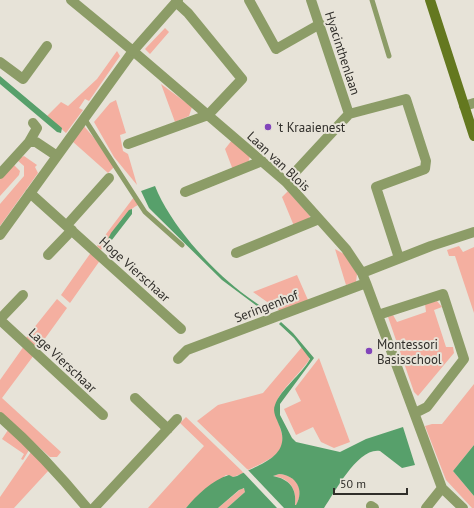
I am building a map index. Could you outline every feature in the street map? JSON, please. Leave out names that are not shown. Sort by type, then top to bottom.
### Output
[{"type":"main road","points":[[430,0],[474,136]]},
{"type":"street","name":"Laan van Blois","points":[[70,0],[133,51],[286,182],[346,249],[362,273],[442,488],[463,508]]},
{"type":"street","points":[[249,0],[276,49],[320,24]]},
{"type":"street","name":"Hyacinthenlaan","points":[[311,0],[349,114]]},
{"type":"street","points":[[0,235],[133,51],[177,1],[242,79],[208,115],[128,144]]},
{"type":"street","points":[[0,62],[23,79],[47,46]]},
{"type":"street","points":[[286,182],[349,114],[406,99],[426,161],[426,169],[376,187],[399,258]]},
{"type":"street","points":[[464,106],[474,102]]},
{"type":"street","points":[[0,174],[36,132],[37,128],[34,123]]},
{"type":"street","points":[[29,142],[36,142],[57,156]]},
{"type":"street","points":[[185,192],[262,161]]},
{"type":"street","points":[[48,255],[69,227],[110,178]]},
{"type":"street","name":"Hoge Vierschaar","points":[[30,192],[181,329]]},
{"type":"street","points":[[236,253],[319,219]]},
{"type":"street","points":[[362,273],[399,258],[474,232]]},
{"type":"street","name":"Seringenhof","points":[[178,359],[187,350],[366,283]]},
{"type":"street","points":[[378,315],[443,294],[464,359],[427,407],[415,413]]},
{"type":"street","name":"Lage Vierschaar","points":[[23,295],[1,323],[103,414]]},
{"type":"street","points":[[135,398],[168,429]]},
{"type":"street","points":[[0,417],[26,439],[87,508]]},
{"type":"street","points":[[94,508],[178,419]]},
{"type":"street","points":[[426,508],[442,488]]},
{"type":"lane","points":[[372,0],[389,56]]},
{"type":"lane","points":[[84,118],[146,212],[182,245]]},
{"type":"shaded area","points":[[165,28],[169,32],[150,54],[145,49]]},
{"type":"shaded area","points":[[117,51],[120,56],[89,101],[85,99],[79,108],[83,110],[66,133],[47,116],[61,102],[68,106],[97,79]]},
{"type":"shaded area","points":[[0,76],[62,128],[61,133],[57,132],[0,84]]},
{"type":"shaded area","points":[[161,84],[192,107],[189,116],[175,122]]},
{"type":"shaded area","points":[[116,100],[126,133],[120,135],[123,151],[128,154],[137,185],[114,157],[94,122],[110,103]]},
{"type":"shaded area","points":[[83,125],[95,139],[114,167],[108,173],[72,141]]},
{"type":"shaded area","points":[[232,140],[250,156],[248,164],[233,170],[225,149]]},
{"type":"shaded area","points":[[21,155],[37,165],[35,167],[38,173],[0,226],[0,204],[24,176],[24,166],[17,160]]},
{"type":"shaded area","points":[[13,164],[20,171],[19,175],[0,196],[0,178]]},
{"type":"shaded area","points":[[155,186],[170,215],[192,244],[229,282],[244,295],[270,313],[269,315],[222,280],[149,208],[141,191]]},
{"type":"shaded area","points":[[288,191],[310,216],[309,219],[294,226],[282,197]]},
{"type":"shaded area","points":[[134,197],[138,205],[126,214],[101,250],[97,246]]},
{"type":"shaded area","points":[[132,209],[132,214],[108,245],[106,243],[111,233],[129,210]]},
{"type":"shaded area","points":[[459,246],[463,252],[474,247],[474,313],[455,256],[449,256],[447,250]]},
{"type":"shaded area","points":[[335,249],[344,254],[357,274],[356,282],[346,285]]},
{"type":"shaded area","points":[[92,251],[101,259],[70,303],[61,295]]},
{"type":"shaded area","points":[[297,275],[308,300],[280,311],[253,292]]},
{"type":"shaded area","points":[[57,299],[67,308],[41,344],[36,348],[25,339]]},
{"type":"shaded area","points":[[437,301],[442,307],[434,310],[446,347],[453,347],[454,353],[418,396],[414,392],[388,317],[393,315],[397,322],[426,312],[425,304]]},
{"type":"shaded area","points":[[281,322],[293,333],[314,358],[280,404],[280,415],[292,438],[296,442],[340,452],[366,439],[403,427],[415,465],[402,468],[380,451],[372,452],[364,456],[348,472],[324,508],[227,508],[245,492],[244,488],[239,490],[218,508],[186,508],[200,493],[217,480],[229,475],[233,477],[237,476],[264,463],[278,452],[282,444],[282,436],[274,413],[275,405],[281,394],[310,359],[294,338],[279,324]],"holes":[[[279,474],[285,475],[294,480],[299,489],[300,494],[296,505],[295,494],[291,485],[283,479],[273,476]]]},
{"type":"shaded area","points":[[24,346],[34,355],[2,398],[61,452],[57,457],[50,457],[0,412],[0,380]]},
{"type":"shaded area","points":[[302,347],[309,357],[309,360],[277,401],[277,416],[283,438],[279,451],[273,457],[248,470],[197,421],[218,405],[263,393]]},
{"type":"shaded area","points":[[319,358],[350,442],[334,448],[321,442],[313,427],[296,435],[284,409],[301,401],[295,389]]},
{"type":"shaded area","points":[[474,384],[474,445],[453,471],[474,496],[474,508],[472,508],[446,480],[425,426],[442,424]]},
{"type":"shaded area","points":[[186,417],[244,473],[233,477],[226,475],[186,508],[148,508],[204,446],[180,423]]},
{"type":"shaded area","points":[[8,430],[29,450],[23,460],[21,459],[24,454],[2,439]]},
{"type":"shaded area","points":[[474,445],[474,496],[453,471]]},
{"type":"shaded area","points":[[31,452],[49,470],[14,508],[0,508],[0,497]]},
{"type":"shaded area","points":[[279,474],[291,477],[298,484],[300,494],[295,506],[295,494],[291,485],[284,479],[273,476]]},
{"type":"shaded area","points":[[242,488],[245,489],[245,492],[227,508],[218,508]]},
{"type":"pier","points":[[247,469],[284,508],[277,508],[242,471]]},
{"type":"place","name":"'t Kraaienest","points":[[268,127]]},
{"type":"place","name":"Montessori Basisschool","points":[[369,351]]}]
